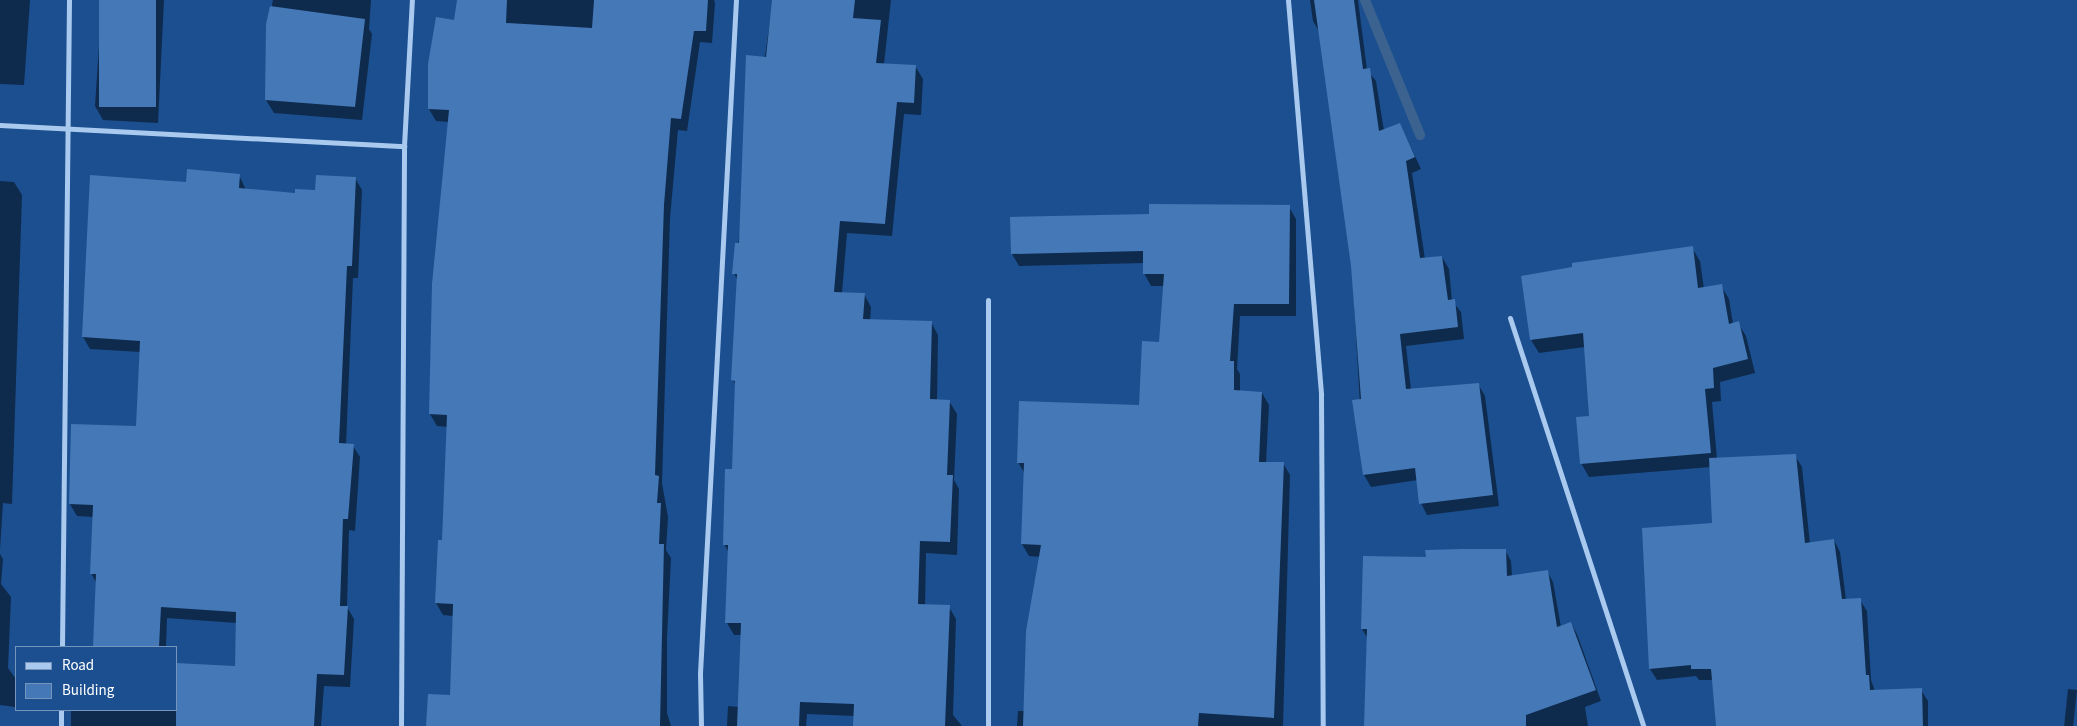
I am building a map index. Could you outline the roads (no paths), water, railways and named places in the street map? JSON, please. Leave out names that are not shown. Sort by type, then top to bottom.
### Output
[{"type":"street","points":[[62,646],[69,0]]},
{"type":"street","points":[[401,726],[404,146],[412,0]]},
{"type":"street","points":[[701,726],[700,673],[736,0]]},
{"type":"street","points":[[1288,0],[1321,395],[1322,726]]},
{"type":"street","points":[[0,125],[404,146]]},
{"type":"street","points":[[988,300],[988,726]]},
{"type":"street","points":[[1510,318],[1643,726]]},
{"type":"street","points":[[60,726],[61,711]]},
{"type":"waterway","points":[[1365,0],[1420,135]]}]
